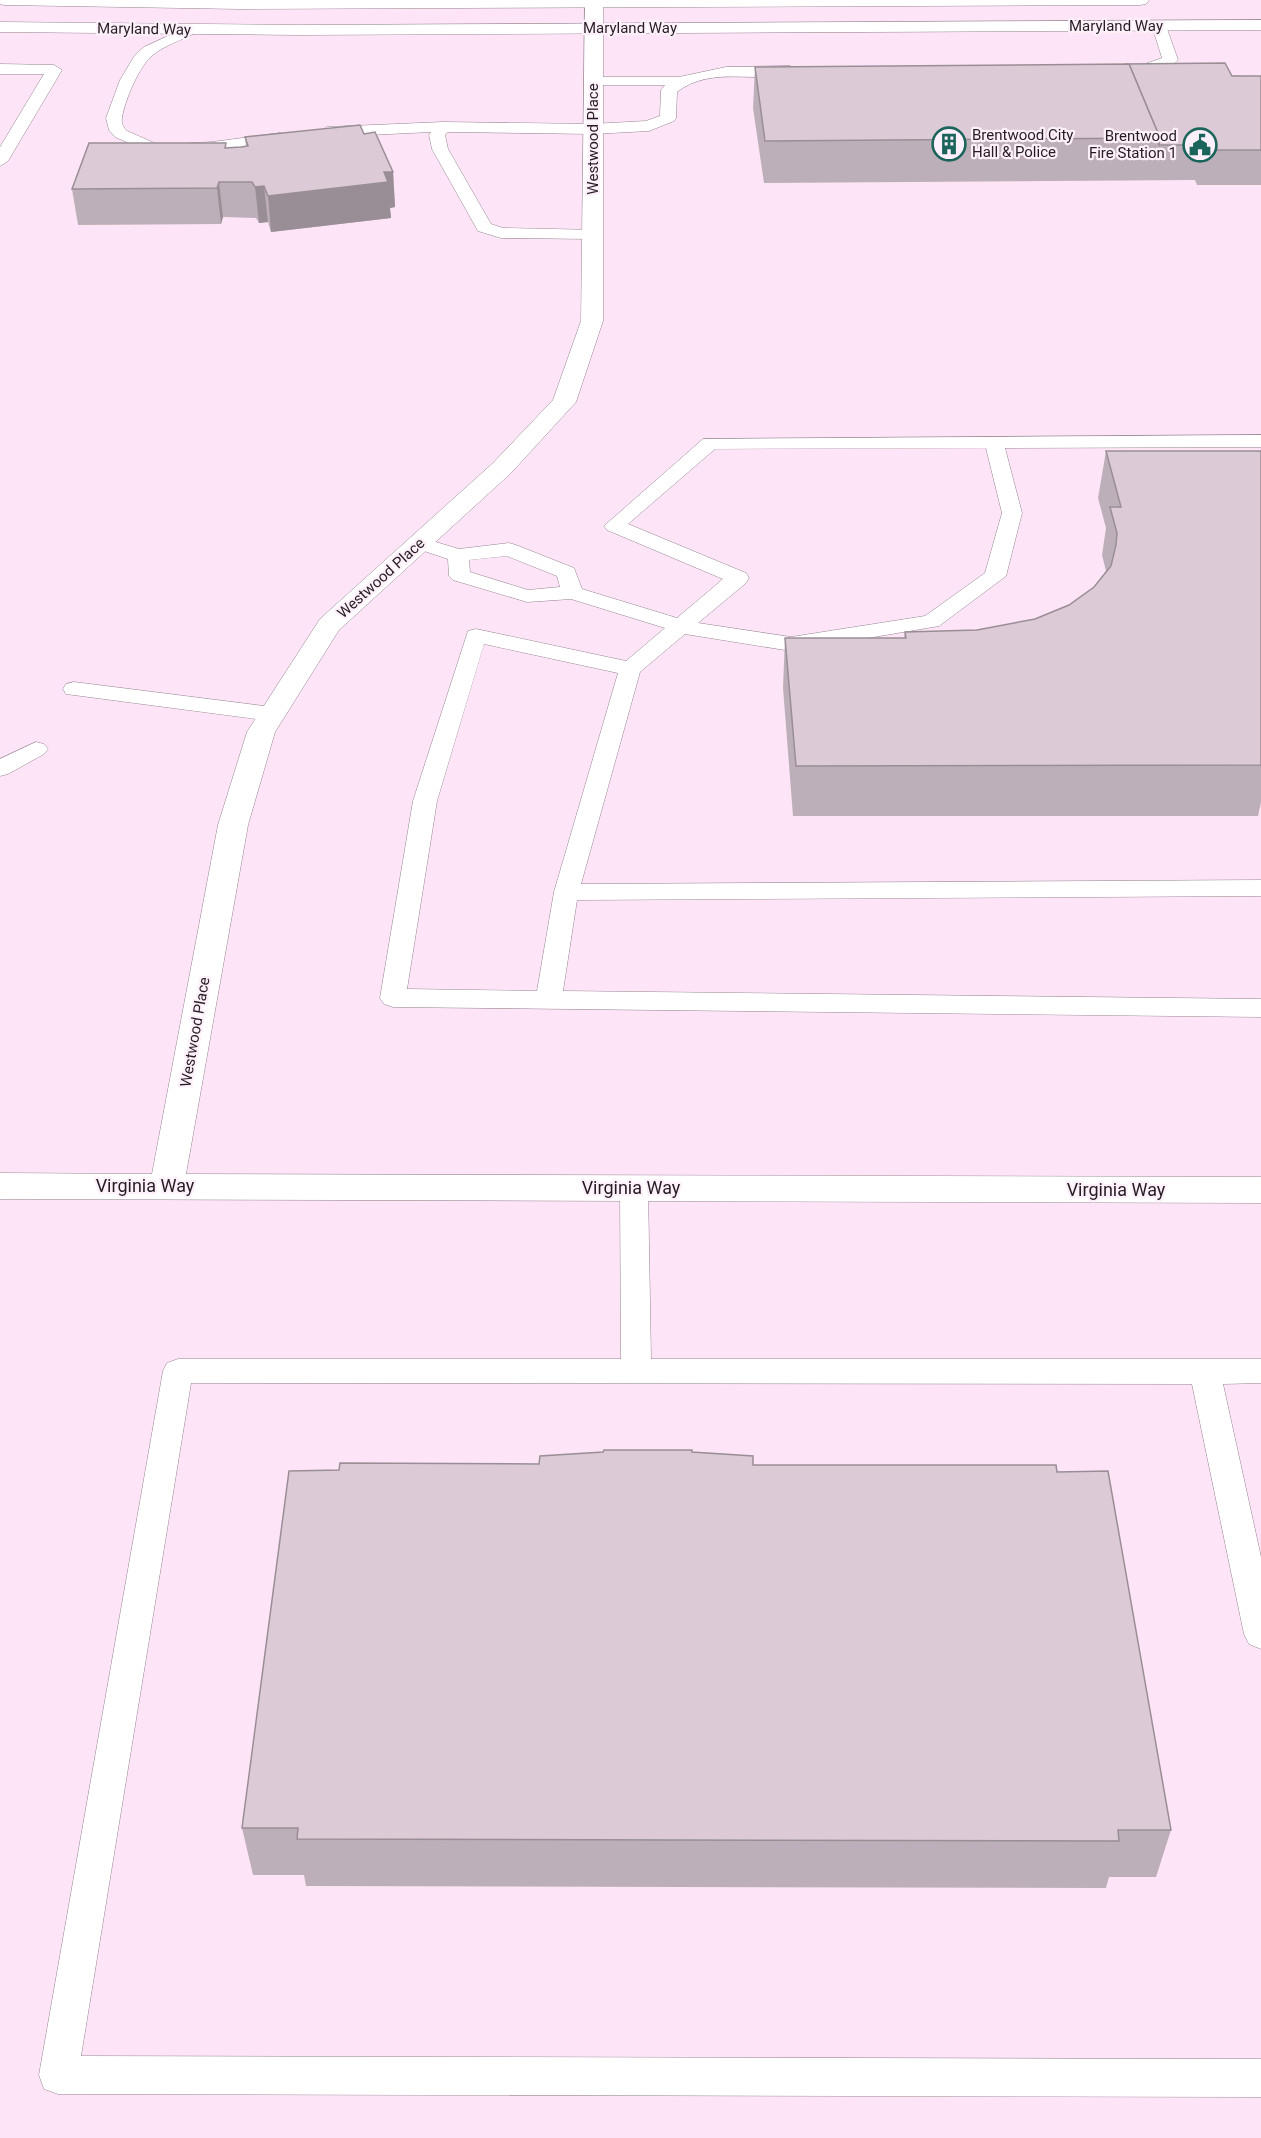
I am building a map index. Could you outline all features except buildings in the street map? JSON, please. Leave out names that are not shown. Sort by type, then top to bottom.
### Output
[{"type":"main road","name":"Maryland Way","points":[[4,0],[594,10],[1159,26],[1261,25]]},
{"type":"main road","name":"Maryland Way","points":[[0,27],[190,30],[594,10],[1140,0]]},
{"type":"main road","name":"Westwood Place","points":[[167,1186],[233,825],[261,732],[329,625],[502,468],[564,402],[592,321],[594,10]]},
{"type":"main road","points":[[1159,26],[1187,10]]},
{"type":"main road","name":"Virginia Way","points":[[0,1186],[1261,1190]]},
{"type":"lane","points":[[1111,69],[1147,69],[1170,60],[1159,26]]},
{"type":"lane","points":[[190,30],[149,50],[140,58],[114,118],[115,127],[121,134],[157,150],[212,147],[303,135],[389,128],[592,129],[649,126],[668,118],[669,90],[677,81]]},
{"type":"lane","points":[[0,69],[54,70],[0,161]]},
{"type":"lane","points":[[593,80],[677,81],[731,72],[802,71]]},
{"type":"lane","points":[[443,127],[437,135],[440,149],[484,227],[501,233],[593,234]]},
{"type":"lane","points":[[549,1000],[566,892],[630,669],[683,627],[738,578],[614,526],[710,443],[954,444],[1261,441]]},
{"type":"lane","points":[[458,555],[460,576],[527,596],[572,593],[683,627],[791,644],[931,621],[995,576],[1012,513],[994,442]]},
{"type":"lane","points":[[419,543],[458,555],[510,549],[567,572],[572,593]]},
{"type":"lane","points":[[630,669],[476,636],[425,801],[393,998],[1261,1008]]},
{"type":"lane","points":[[74,689],[272,714]]},
{"type":"lane","points":[[0,769],[36,749]]},
{"type":"lane","points":[[566,892],[1261,888]]},
{"type":"lane","points":[[634,1188],[636,1372]]},
{"type":"lane","points":[[1261,1371],[178,1371],[58,2075],[1261,2078]]},
{"type":"lane","points":[[1205,1372],[1261,1634]]},
{"type":"shaded area","points":[[0,0],[1261,0],[1261,2138],[0,2138]]},
{"type":"place","name":"Brentwood City Hall & Police","points":[[949,144]]},
{"type":"place","name":"Brentwood Fire Station 1","points":[[1200,145]]}]
